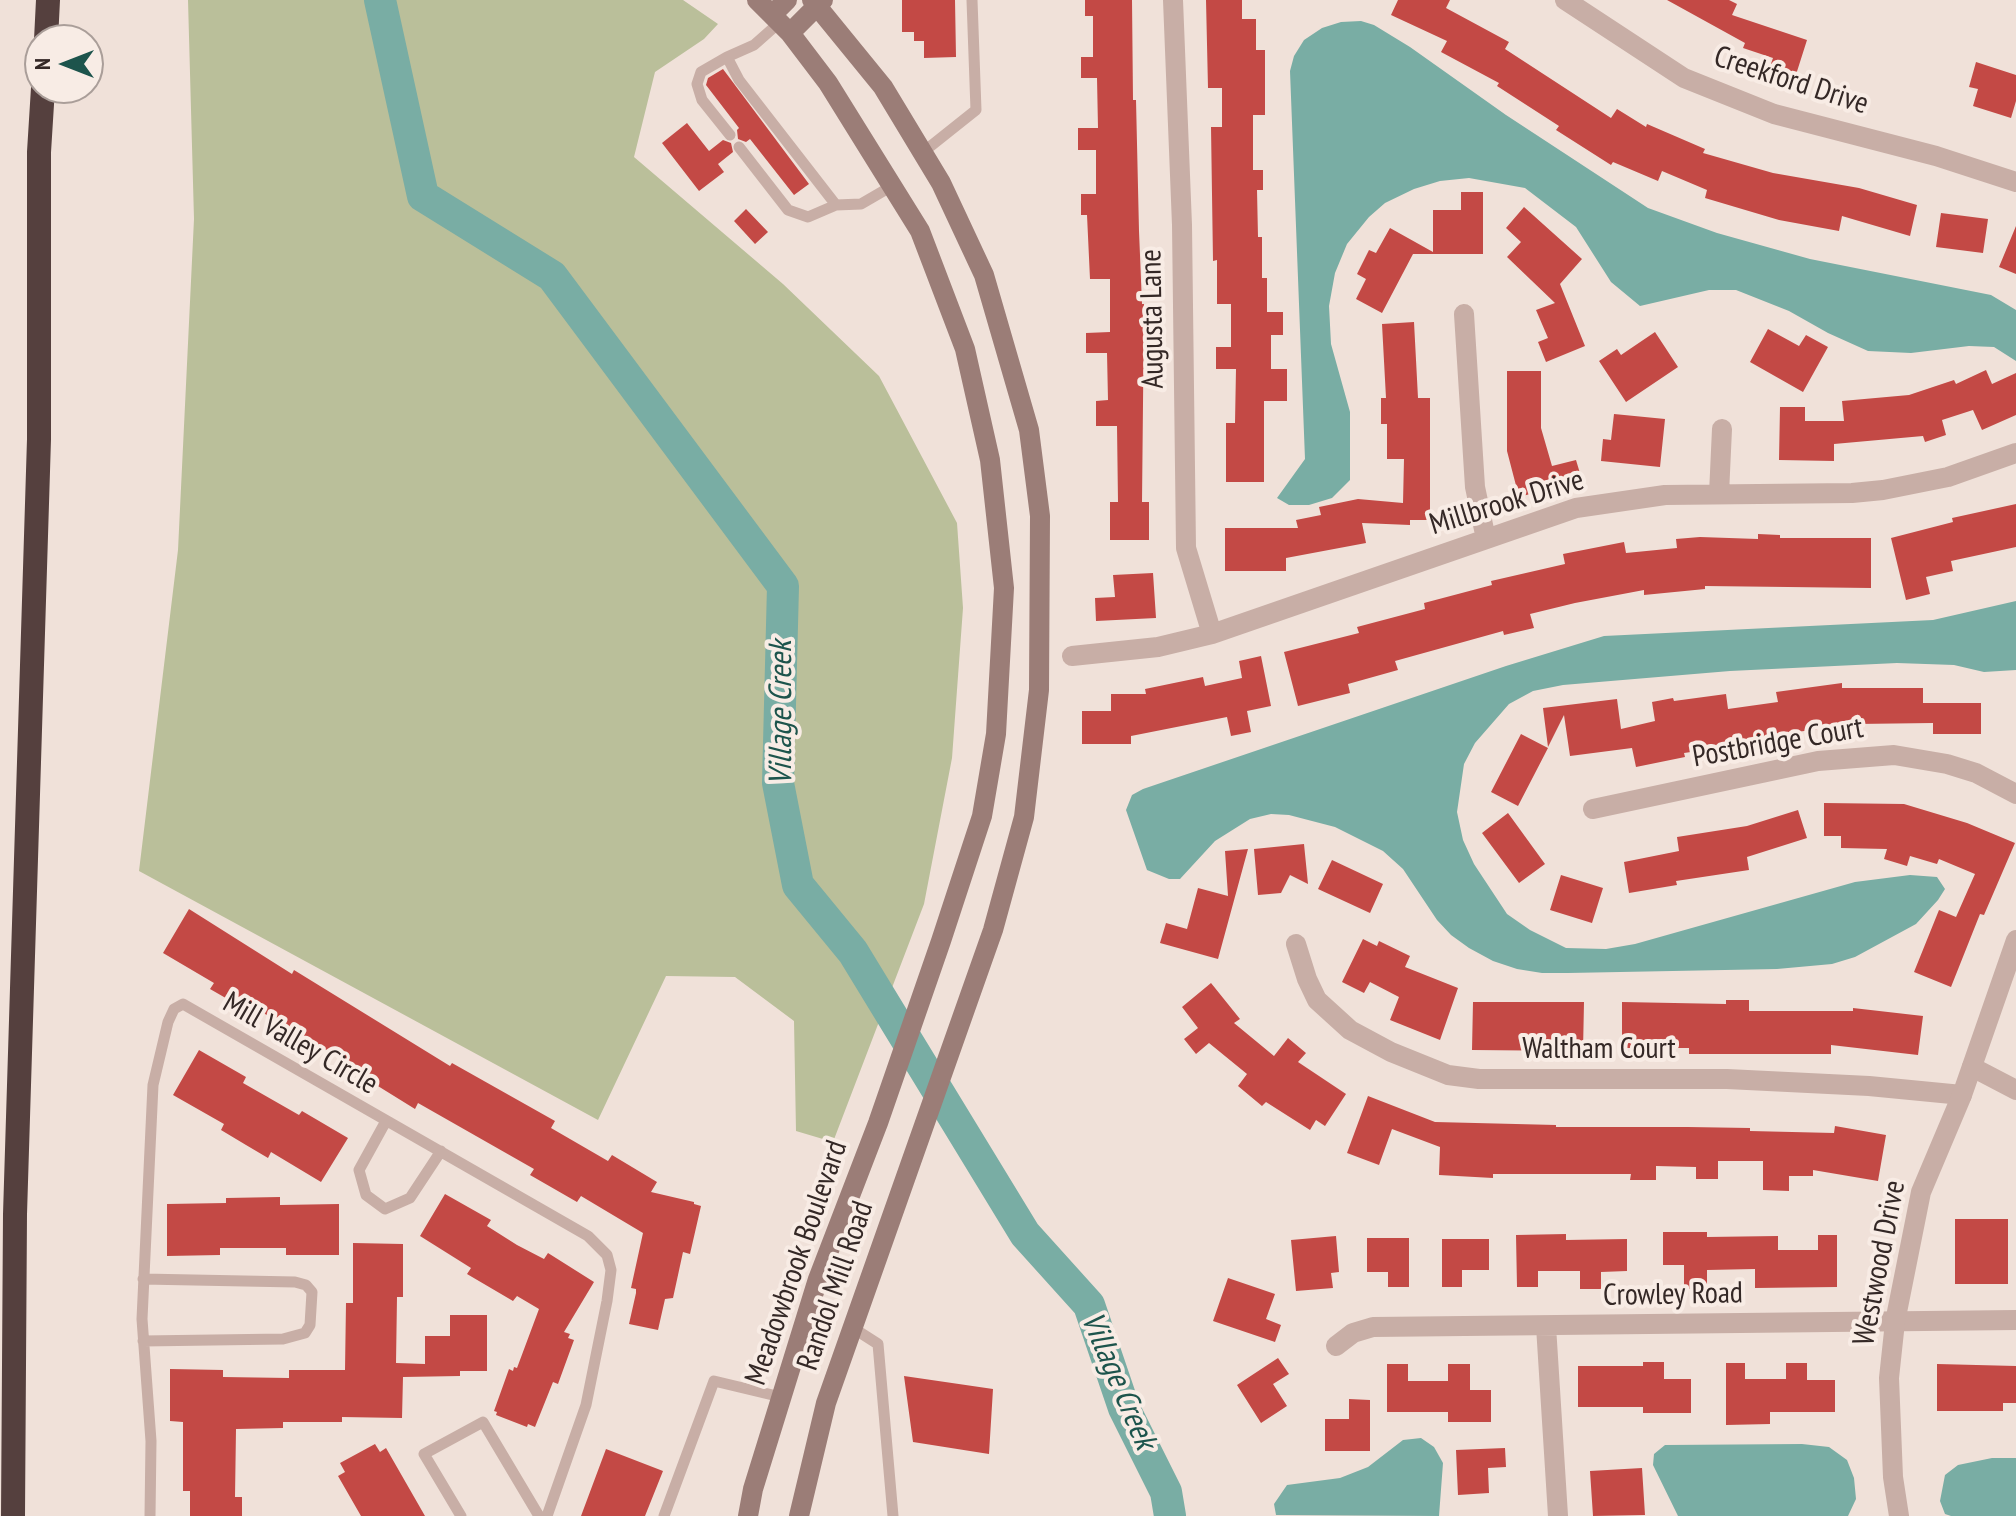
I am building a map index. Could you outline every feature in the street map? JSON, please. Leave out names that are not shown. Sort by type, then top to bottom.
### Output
[{"type":"highway","points":[[47,24],[48,0]]},
{"type":"highway","points":[[13,1516],[15,1214],[39,439],[39,152],[42,104]]},
{"type":"main road","name":"Meadowbrook Boulevard","points":[[748,1516],[753,1489],[818,1279],[878,1123],[982,816],[996,734],[1004,588],[990,460],[965,349],[920,231],[828,83],[782,17],[757,0]]},
{"type":"main road","points":[[782,17],[817,2]]},
{"type":"main road","name":"Randol Mill Road","points":[[799,1516],[826,1403],[993,930],[1024,817],[1039,690],[1040,516],[1029,430],[984,275],[941,183],[883,87],[817,2]]},
{"type":"main road","points":[[739,1516],[753,1489]]},
{"type":"street","name":"Augusta Lane","points":[[1173,0],[1182,225],[1186,548],[1212,634]]},
{"type":"street","name":"Creekford Drive","points":[[1565,0],[1684,78],[1774,114],[1936,156],[2016,182]]},
{"type":"street","points":[[1464,314],[1475,487],[1486,539]]},
{"type":"street","points":[[1719,494],[1722,429]]},
{"type":"street","name":"Millbrook Drive","points":[[1072,656],[1158,647],[1212,634],[1576,508],[1665,495],[1883,490],[1948,477],[2016,453]]},
{"type":"street","name":"Postbridge Court","points":[[1593,809],[1818,761],[1894,755],[1947,764],[1976,773],[2016,794]]},
{"type":"street","name":"Westwood Drive","points":[[1899,1516],[1893,1477],[1889,1378],[1895,1322],[1921,1192],[1962,1095],[2016,940]]},
{"type":"street","name":"Waltham Court","points":[[1296,944],[1317,1000],[1350,1030],[1391,1052],[1448,1075],[1479,1079],[1743,1080],[1869,1086],[1962,1095]]},
{"type":"street","points":[[1972,1067],[2016,1090]]},
{"type":"street","name":"Crowley Road","points":[[1336,1346],[1353,1333],[1373,1327],[2016,1320]]},
{"type":"street","points":[[1546,1326],[1558,1516]]},
{"type":"lane","points":[[922,153],[976,110],[972,0]]},
{"type":"lane","points":[[730,135],[702,100],[697,84],[701,72],[754,45],[782,17]]},
{"type":"lane","points":[[727,57],[739,80],[836,205]]},
{"type":"lane","points":[[739,147],[788,210],[808,217],[836,205],[861,204],[892,186]]},
{"type":"lane","name":"Mill Valley Circle","points":[[150,1516],[151,1441],[143,1341],[143,1279],[153,1085],[168,1022],[174,1009],[183,1004],[588,1236],[607,1255],[611,1270],[607,1301],[586,1405],[547,1516]]},
{"type":"lane","points":[[386,1121],[359,1170],[366,1195],[385,1209],[410,1198],[441,1151]]},
{"type":"lane","points":[[143,1279],[295,1282],[306,1285],[312,1292],[310,1325],[305,1333],[283,1339],[143,1341]]},
{"type":"lane","points":[[853,1328],[878,1344],[893,1516]]},
{"type":"lane","points":[[664,1516],[714,1381],[781,1397]]},
{"type":"lane","points":[[461,1516],[424,1454],[483,1422],[539,1516]]},
{"type":"green space","points":[[188,0],[683,0],[718,24],[704,39],[655,72],[634,157],[783,284],[879,376],[957,523],[963,608],[952,758],[924,904],[833,1142],[796,1131],[794,1021],[735,977],[666,976],[598,1120],[139,871],[178,550],[194,219]]},
{"type":"water","points":[[1361,21],[1374,25],[1410,47],[1506,115],[1648,208],[1717,233],[1810,259],[1991,295],[2016,310],[2016,361],[1994,347],[1969,346],[1911,353],[1868,351],[1789,311],[1736,290],[1709,290],[1640,306],[1611,282],[1576,227],[1525,188],[1469,178],[1440,181],[1385,203],[1347,244],[1335,273],[1329,306],[1331,344],[1350,412],[1350,480],[1332,498],[1309,505],[1289,505],[1277,498],[1305,459],[1290,71],[1294,56],[1304,40],[1322,28],[1341,22]]},
{"type":"water","points":[[2016,601],[2016,670],[1984,672],[1954,665],[1897,663],[1730,671],[1563,685],[1533,691],[1509,704],[1475,743],[1464,764],[1457,812],[1463,840],[1474,864],[1507,914],[1566,948],[1606,949],[1635,944],[1855,882],[1910,875],[1937,877],[1945,889],[1916,924],[1855,957],[1832,964],[1777,969],[1568,973],[1517,969],[1493,961],[1451,935],[1437,920],[1403,869],[1383,851],[1335,827],[1289,815],[1271,814],[1250,819],[1215,841],[1180,879],[1169,879],[1147,870],[1126,810],[1132,795],[1143,789],[1604,636],[1933,620]]},
{"type":"water","points":[[1421,1438],[1434,1447],[1443,1463],[1439,1516],[1276,1515],[1274,1504],[1287,1485],[1340,1478],[1368,1467],[1403,1440]]},
{"type":"water","points":[[1802,1444],[1829,1447],[1847,1460],[1854,1478],[1856,1499],[1848,1516],[1678,1516],[1653,1465],[1654,1454],[1665,1445]]},
{"type":"water","points":[[1992,1458],[2016,1458],[2016,1516],[1945,1514],[1940,1501],[1945,1475],[1958,1465]]},
{"type":"building","points":[[902,0],[955,0],[956,57],[924,58],[924,41],[914,41],[914,32],[902,32]]},
{"type":"building","points":[[1085,0],[1132,0],[1133,100],[1136,100],[1144,304],[1142,502],[1149,502],[1149,540],[1110,540],[1110,502],[1118,502],[1117,426],[1096,426],[1096,401],[1108,400],[1107,353],[1086,353],[1086,333],[1110,332],[1110,279],[1090,279],[1087,215],[1081,215],[1081,194],[1096,194],[1096,150],[1078,150],[1078,128],[1098,128],[1097,78],[1081,78],[1081,57],[1093,57],[1093,16],[1085,16]]},
{"type":"building","points":[[1206,0],[1242,0],[1242,19],[1256,19],[1256,50],[1265,50],[1265,115],[1253,115],[1253,170],[1263,170],[1263,190],[1257,190],[1258,237],[1262,237],[1262,278],[1267,278],[1267,312],[1283,312],[1283,335],[1271,335],[1271,369],[1287,369],[1287,401],[1264,401],[1264,482],[1226,482],[1226,423],[1235,423],[1236,369],[1216,369],[1216,347],[1231,347],[1231,304],[1217,304],[1217,260],[1213,261],[1211,127],[1222,127],[1222,88],[1208,88]]},
{"type":"building","points":[[1398,0],[1450,0],[1446,8],[1509,42],[1505,49],[1611,118],[1617,109],[1646,127],[1647,124],[1705,149],[1703,153],[1773,173],[1859,188],[1917,205],[1910,236],[1842,216],[1839,231],[1779,220],[1705,198],[1707,190],[1662,171],[1658,181],[1613,162],[1611,165],[1556,130],[1559,126],[1497,86],[1499,83],[1441,52],[1447,41],[1391,15]]},
{"type":"building","points":[[1667,0],[1729,0],[1737,4],[1732,15],[1807,40],[1793,84],[1767,75],[1773,58],[1743,48],[1745,43]]},
{"type":"building","points":[[1976,62],[2016,75],[2016,101],[2011,118],[1973,106],[1978,89],[1969,87]]},
{"type":"building","points":[[723,69],[809,184],[794,195],[750,139],[746,142],[738,139],[739,128],[706,85],[708,78]]},
{"type":"building","points":[[687,123],[709,151],[723,140],[731,143],[733,152],[718,164],[724,172],[699,191],[662,143]]},
{"type":"building","points":[[1461,192],[1483,192],[1483,254],[1413,254],[1382,313],[1356,299],[1366,279],[1357,274],[1369,250],[1376,253],[1390,228],[1433,252],[1433,210],[1461,210]]},
{"type":"building","points":[[1524,207],[1582,259],[1560,284],[1585,346],[1546,362],[1538,342],[1548,338],[1536,310],[1555,303],[1507,257],[1521,242],[1506,228]]},
{"type":"building","points":[[746,209],[768,232],[755,244],[734,221]]},
{"type":"building","points":[[1941,213],[1988,219],[1983,253],[1936,247]]},
{"type":"building","points":[[2016,226],[2016,274],[1999,267]]},
{"type":"building","points":[[1414,322],[1418,398],[1430,398],[1430,520],[1410,520],[1410,525],[1362,523],[1366,543],[1286,558],[1286,571],[1225,571],[1225,528],[1298,528],[1296,520],[1321,515],[1319,507],[1358,499],[1403,503],[1404,459],[1387,459],[1387,424],[1381,424],[1381,398],[1386,398],[1382,324]]},
{"type":"building","points":[[1768,329],[1799,346],[1806,335],[1828,347],[1803,392],[1750,362]]},
{"type":"building","points":[[1655,332],[1678,367],[1626,402],[1599,361],[1617,349],[1621,355]]},
{"type":"building","points":[[1986,370],[1992,384],[2016,373],[2016,415],[1982,430],[1973,410],[1942,420],[1946,435],[1925,442],[1923,436],[1834,444],[1834,461],[1779,460],[1780,407],[1805,407],[1805,421],[1844,421],[1842,401],[1909,395],[1954,380],[1956,384]]},
{"type":"building","points":[[1507,371],[1541,371],[1541,428],[1552,466],[1576,460],[1582,480],[1519,497],[1507,451]]},
{"type":"building","points":[[1614,414],[1665,419],[1660,467],[1601,461],[1603,439],[1611,440]]},
{"type":"building","points":[[2016,504],[2016,547],[1951,561],[1953,571],[1926,577],[1930,594],[1906,600],[1891,538],[1953,522],[1952,518]]},
{"type":"building","points":[[1758,534],[1780,535],[1780,538],[1871,538],[1871,588],[1705,586],[1705,589],[1644,595],[1644,590],[1575,603],[1530,614],[1534,628],[1504,635],[1503,631],[1395,661],[1398,670],[1348,684],[1350,693],[1298,706],[1284,652],[1359,633],[1357,627],[1425,609],[1424,603],[1492,585],[1491,581],[1565,564],[1563,554],[1624,542],[1626,553],[1677,548],[1676,539],[1758,539]]},
{"type":"building","points":[[1153,573],[1156,618],[1096,621],[1095,598],[1115,597],[1113,575]]},
{"type":"building","points":[[1261,656],[1271,706],[1247,711],[1251,732],[1231,736],[1227,717],[1131,736],[1131,744],[1082,744],[1082,711],[1111,711],[1111,694],[1146,694],[1145,689],[1203,677],[1205,686],[1242,678],[1239,661]]},
{"type":"building","points":[[1842,683],[1842,688],[1923,688],[1923,703],[1981,703],[1981,734],[1933,734],[1933,723],[1856,724],[1767,736],[1768,741],[1684,753],[1685,757],[1636,767],[1632,748],[1570,756],[1564,715],[1548,747],[1543,708],[1617,699],[1621,729],[1655,721],[1652,702],[1726,694],[1728,709],[1778,702],[1776,692]]},
{"type":"building","points":[[1521,734],[1548,748],[1518,806],[1491,792]]},
{"type":"building","points":[[1824,803],[1904,804],[1967,823],[2015,843],[1984,915],[1980,914],[1951,987],[1914,972],[1939,910],[1956,917],[1975,874],[1939,859],[1937,864],[1910,856],[1907,866],[1884,859],[1887,849],[1841,848],[1841,836],[1824,836]]},
{"type":"building","points":[[1798,810],[1807,838],[1747,857],[1749,870],[1676,881],[1677,885],[1629,893],[1624,862],[1679,851],[1677,837],[1747,826]]},
{"type":"building","points":[[1508,813],[1545,864],[1519,883],[1482,833]]},
{"type":"building","points":[[1304,844],[1308,884],[1290,875],[1281,893],[1258,895],[1254,849]]},
{"type":"building","points":[[1248,849],[1218,959],[1160,943],[1166,923],[1187,929],[1198,888],[1228,896],[1225,851]]},
{"type":"building","points":[[1332,860],[1383,884],[1370,913],[1318,889]]},
{"type":"building","points":[[1561,875],[1603,888],[1592,923],[1550,910]]},
{"type":"building","points":[[189,909],[292,974],[294,970],[450,1066],[452,1063],[555,1121],[551,1128],[608,1161],[612,1155],[657,1182],[651,1192],[701,1206],[690,1254],[683,1252],[673,1298],[665,1299],[658,1330],[629,1324],[636,1293],[636,1289],[631,1288],[643,1233],[581,1196],[577,1202],[530,1175],[534,1169],[418,1103],[415,1109],[344,1065],[346,1062],[260,1011],[257,1016],[210,989],[214,983],[163,953]]},
{"type":"building","points":[[1363,939],[1377,946],[1379,941],[1410,956],[1405,967],[1458,988],[1440,1040],[1390,1020],[1399,997],[1370,982],[1364,993],[1342,982]]},
{"type":"building","points":[[1211,983],[1240,1019],[1234,1023],[1274,1056],[1288,1038],[1306,1053],[1298,1062],[1346,1094],[1325,1126],[1316,1120],[1310,1130],[1266,1102],[1262,1106],[1238,1086],[1247,1074],[1209,1043],[1196,1054],[1184,1039],[1198,1028],[1182,1007]]},
{"type":"building","points":[[1726,1000],[1749,1000],[1749,1011],[1853,1011],[1853,1008],[1923,1016],[1918,1055],[1831,1045],[1831,1054],[1689,1054],[1689,1048],[1622,1048],[1622,1002],[1726,1004]]},
{"type":"building","points":[[1473,1002],[1584,1002],[1583,1051],[1472,1050]]},
{"type":"building","points":[[199,1050],[246,1077],[243,1083],[299,1115],[302,1111],[348,1138],[321,1182],[271,1152],[268,1158],[221,1130],[224,1124],[173,1095]]},
{"type":"building","points":[[1368,1096],[1435,1122],[1556,1127],[1750,1128],[1750,1131],[1834,1133],[1835,1126],[1886,1135],[1878,1181],[1813,1170],[1813,1176],[1789,1176],[1789,1191],[1763,1190],[1763,1161],[1718,1161],[1718,1179],[1696,1179],[1696,1167],[1656,1166],[1656,1180],[1630,1180],[1631,1174],[1493,1174],[1493,1178],[1439,1175],[1440,1147],[1392,1129],[1379,1165],[1347,1153]]},
{"type":"building","points":[[445,1194],[491,1220],[487,1226],[517,1245],[544,1259],[548,1253],[594,1282],[564,1332],[574,1340],[558,1384],[553,1382],[535,1427],[496,1415],[494,1411],[509,1369],[513,1371],[514,1367],[517,1368],[539,1309],[517,1296],[513,1301],[467,1274],[471,1268],[420,1236]]},
{"type":"building","points":[[280,1197],[280,1205],[339,1204],[339,1255],[286,1255],[286,1248],[220,1248],[220,1255],[167,1256],[167,1204],[226,1203],[226,1198]]},
{"type":"building","points":[[1955,1219],[2008,1219],[2008,1284],[1955,1284]]},
{"type":"building","points":[[1663,1232],[1707,1232],[1707,1237],[1778,1236],[1778,1250],[1818,1250],[1818,1235],[1837,1235],[1837,1287],[1755,1288],[1755,1269],[1707,1270],[1707,1289],[1684,1289],[1684,1265],[1663,1265]]},
{"type":"building","points":[[1566,1234],[1566,1240],[1627,1239],[1627,1271],[1601,1272],[1601,1289],[1580,1289],[1580,1271],[1538,1271],[1538,1287],[1517,1287],[1516,1235]]},
{"type":"building","points":[[1336,1236],[1339,1272],[1331,1273],[1333,1288],[1296,1291],[1291,1240]]},
{"type":"building","points":[[1367,1238],[1409,1238],[1409,1287],[1388,1287],[1388,1272],[1367,1272]]},
{"type":"building","points":[[1442,1239],[1489,1239],[1489,1270],[1462,1270],[1462,1287],[1442,1287]]},
{"type":"building","points":[[353,1243],[403,1244],[403,1297],[397,1297],[396,1363],[425,1364],[425,1336],[450,1336],[450,1315],[487,1315],[487,1371],[460,1371],[460,1376],[403,1377],[402,1418],[342,1417],[342,1422],[283,1422],[283,1428],[236,1429],[235,1497],[242,1497],[242,1516],[190,1516],[190,1491],[183,1491],[183,1422],[170,1421],[170,1369],[223,1370],[223,1377],[289,1378],[289,1370],[345,1370],[346,1303],[353,1303]]},
{"type":"building","points":[[1228,1278],[1275,1294],[1266,1319],[1281,1325],[1275,1342],[1213,1321]]},
{"type":"building","points":[[1278,1358],[1289,1374],[1273,1384],[1287,1406],[1261,1423],[1237,1385]]},
{"type":"building","points":[[1643,1362],[1664,1362],[1664,1379],[1691,1379],[1691,1413],[1643,1413],[1643,1407],[1578,1407],[1578,1366],[1643,1366]]},
{"type":"building","points":[[1726,1363],[1745,1363],[1745,1379],[1786,1379],[1786,1363],[1807,1363],[1807,1380],[1835,1380],[1835,1412],[1770,1412],[1770,1424],[1726,1425]]},
{"type":"building","points":[[1387,1364],[1408,1364],[1408,1381],[1448,1381],[1448,1364],[1470,1364],[1470,1390],[1491,1390],[1491,1422],[1448,1422],[1448,1412],[1387,1412]]},
{"type":"building","points":[[1937,1364],[2016,1366],[2016,1403],[2003,1403],[2003,1411],[1937,1411]]},
{"type":"building","points":[[904,1376],[993,1389],[989,1454],[913,1442]]},
{"type":"building","points":[[1349,1399],[1370,1400],[1370,1451],[1325,1451],[1325,1419],[1349,1419]]},
{"type":"building","points":[[375,1444],[380,1452],[386,1448],[425,1516],[361,1516],[338,1476],[345,1472],[340,1463]]},
{"type":"building","points":[[1505,1448],[1506,1467],[1488,1468],[1489,1493],[1458,1495],[1456,1450]]},
{"type":"building","points":[[606,1449],[663,1471],[645,1516],[581,1516]]},
{"type":"building","points":[[1642,1468],[1645,1515],[1593,1516],[1590,1471]]},
{"type":"waterway","name":"Village Creek","points":[[380,0],[423,196],[552,276],[783,586],[778,783],[798,885],[853,952],[1025,1234],[1089,1305],[1124,1408],[1166,1492],[1170,1516]]}]
